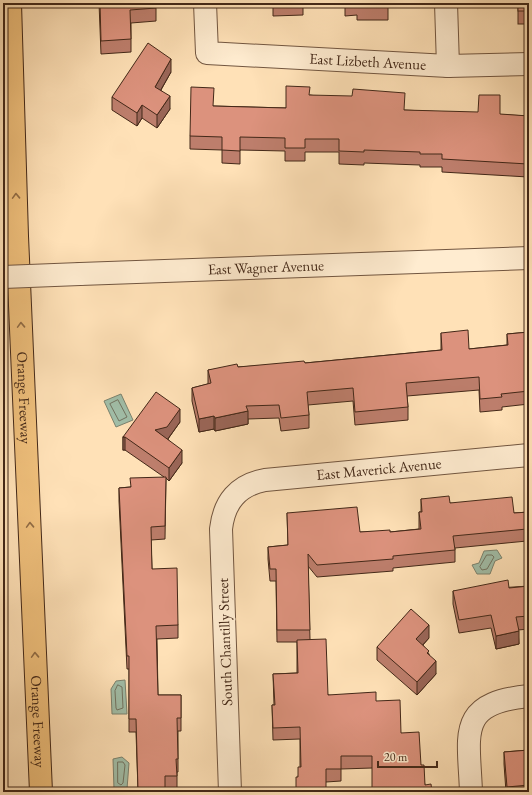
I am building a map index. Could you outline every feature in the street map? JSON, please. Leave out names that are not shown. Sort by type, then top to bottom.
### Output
[{"type":"highway","name":"Orange Freeway","points":[[10,3],[18,244],[41,792]]},
{"type":"street","name":"East Lizbeth Avenue","points":[[205,3],[207,53],[448,66],[529,64]]},
{"type":"street","points":[[446,3],[448,66]]},
{"type":"street","name":"East Wagner Avenue","points":[[3,277],[529,258]]},
{"type":"street","name":"East Maverick Avenue","points":[[233,496],[246,486],[265,480],[529,455]]},
{"type":"street","name":"South Chantilly Street","points":[[230,792],[221,529],[224,510],[233,496]]},
{"type":"street","points":[[471,792],[468,736],[472,722],[491,704],[500,700],[529,696]]},
{"type":"water","points":[[121,394],[133,420],[116,427],[104,401]]},
{"type":"water","points":[[497,550],[502,558],[495,561],[490,574],[477,574],[472,565],[479,563],[484,551]]},
{"type":"water","points":[[125,680],[127,714],[112,714],[111,689],[116,681]]},
{"type":"water","points":[[122,757],[129,763],[127,789],[114,789],[113,759]]},
{"type":"building","points":[[100,3],[156,3],[156,8],[130,10],[131,39],[101,41]]},
{"type":"building","points":[[357,3],[388,3],[388,7],[357,7]]},
{"type":"building","points":[[518,3],[529,3],[529,11],[518,11]]},
{"type":"building","points":[[148,43],[171,59],[155,87],[170,96],[157,115],[142,105],[137,113],[112,97]]},
{"type":"building","points":[[286,86],[310,87],[309,95],[352,96],[353,89],[405,93],[404,110],[478,112],[479,95],[500,95],[500,114],[529,116],[528,164],[442,159],[442,154],[420,154],[420,152],[364,150],[364,152],[339,151],[339,139],[305,139],[305,148],[285,148],[285,138],[240,137],[240,151],[222,150],[222,137],[190,136],[191,87],[214,88],[213,106],[286,108]]},
{"type":"building","points":[[468,330],[469,349],[508,345],[507,334],[529,332],[529,391],[501,394],[502,397],[480,399],[479,377],[406,383],[408,407],[355,412],[353,388],[307,392],[309,415],[281,418],[279,405],[246,406],[248,411],[215,418],[214,416],[199,419],[192,388],[211,383],[208,370],[237,364],[238,367],[304,361],[305,363],[442,350],[441,333]]},
{"type":"building","points":[[156,392],[180,409],[167,427],[155,430],[182,450],[169,468],[123,437]]},
{"type":"building","points":[[166,477],[165,526],[151,527],[152,569],[177,568],[178,625],[156,626],[158,695],[181,695],[181,718],[177,718],[177,776],[165,776],[165,792],[124,792],[138,790],[136,719],[129,719],[129,656],[127,656],[119,488],[131,487],[130,478]]},
{"type":"building","points":[[449,496],[450,503],[512,497],[514,513],[529,512],[529,542],[527,529],[453,536],[455,550],[393,556],[393,559],[317,565],[308,554],[310,630],[277,630],[276,569],[270,569],[268,547],[288,545],[287,513],[357,507],[360,532],[390,530],[390,532],[421,529],[419,512],[422,512],[421,499]]},
{"type":"building","points":[[508,580],[509,588],[529,586],[529,616],[516,617],[519,631],[496,636],[491,615],[459,620],[453,591]]},
{"type":"building","points":[[411,609],[429,625],[416,639],[429,651],[427,653],[436,661],[417,682],[377,647]]},
{"type":"building","points":[[326,639],[328,695],[376,692],[376,701],[400,700],[401,733],[419,732],[421,765],[424,765],[425,785],[431,784],[432,792],[372,792],[372,756],[341,756],[341,769],[326,769],[326,792],[296,792],[298,767],[301,767],[300,727],[273,728],[272,705],[275,705],[273,674],[298,673],[297,640]]},
{"type":"building","points":[[529,750],[529,785],[507,787],[504,752]]}]
